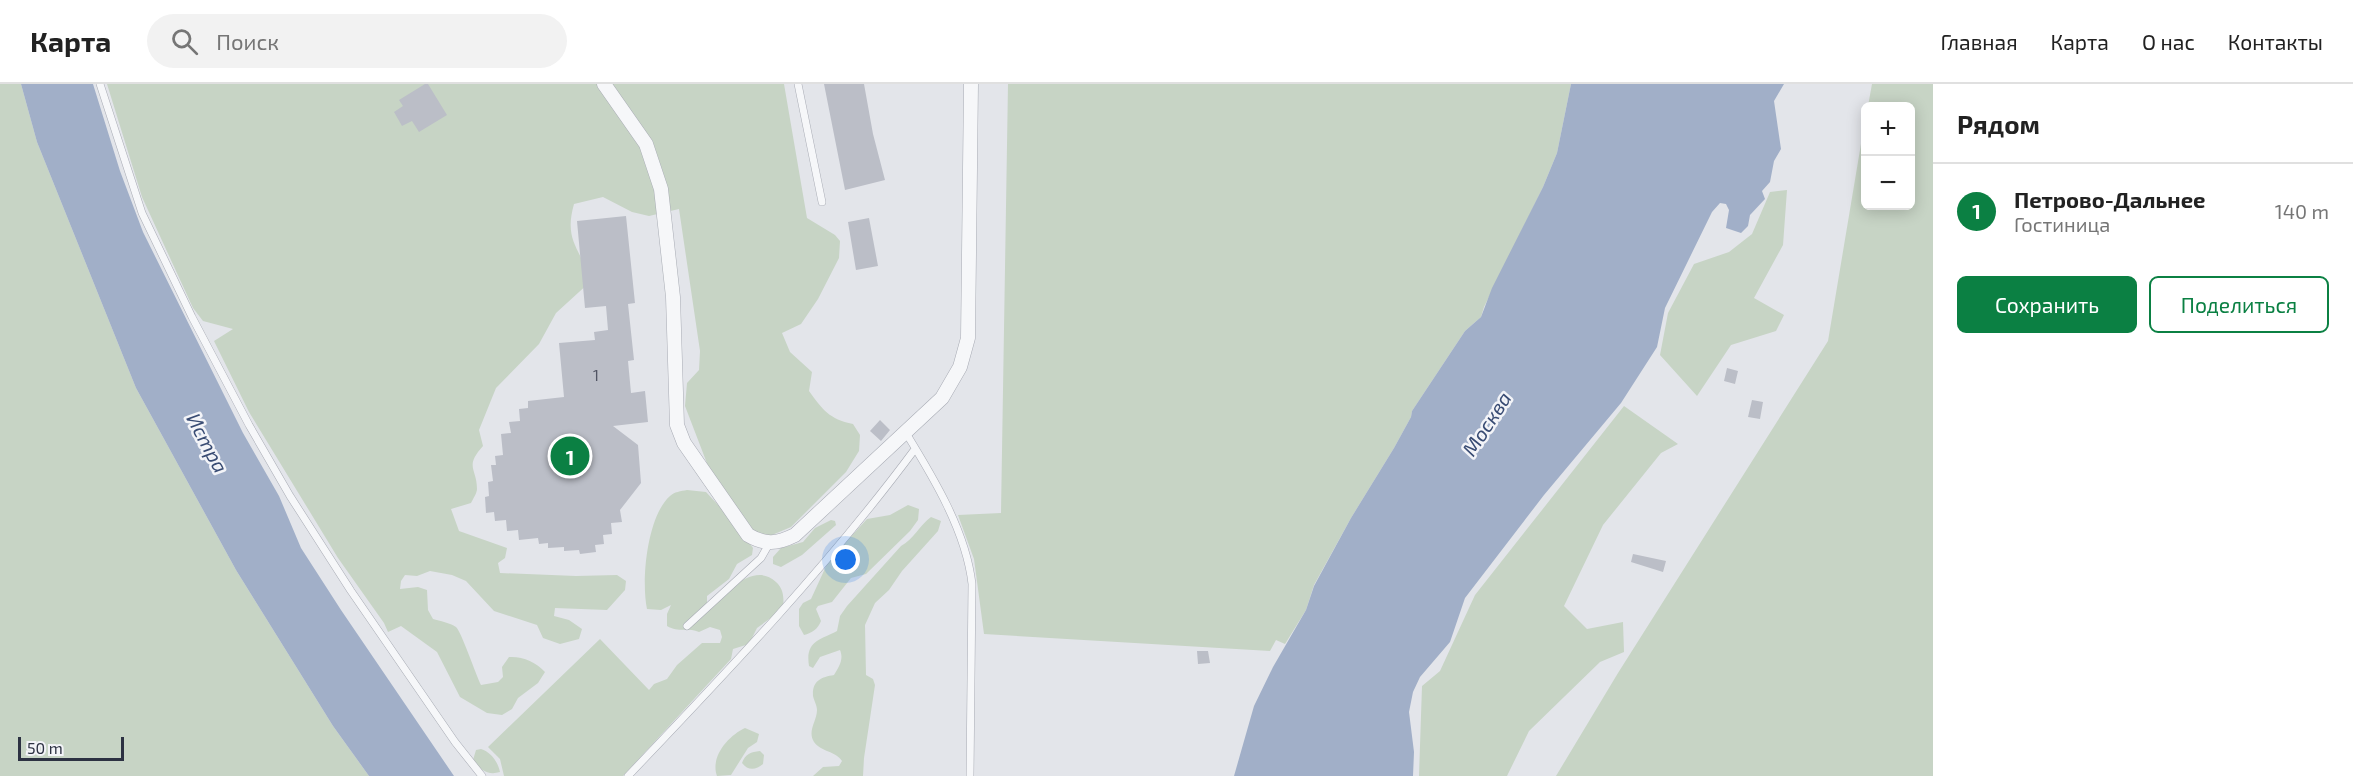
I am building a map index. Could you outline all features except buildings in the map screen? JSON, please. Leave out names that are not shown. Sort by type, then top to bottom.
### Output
[{"type":"street","points":[[604,84],[646,144],[661,189],[674,297],[677,425],[684,443],[747,535],[759,542],[769,544],[781,542],[795,535],[906,433],[942,398],[960,367],[968,338],[971,84]]},
{"type":"lane","points":[[100,84],[142,213],[192,317],[249,425],[290,496],[351,591],[455,742],[482,776]]},
{"type":"lane","points":[[798,84],[822,202]]},
{"type":"lane","points":[[906,433],[941,492],[970,566],[972,584],[970,776]]},
{"type":"lane","points":[[628,776],[793,598],[876,502],[915,449]]},
{"type":"lane","points":[[687,626],[761,558],[769,544]]},
{"type":"green space","points":[[0,84],[21,84],[37,142],[136,388],[236,570],[333,726],[369,776],[0,776]]},
{"type":"green space","points":[[107,84],[784,84],[807,218],[835,235],[840,241],[839,258],[818,299],[801,324],[782,333],[790,352],[812,372],[809,391],[818,403],[832,416],[853,424],[860,435],[859,451],[846,472],[791,527],[765,538],[749,530],[713,479],[685,406],[687,383],[699,370],[700,351],[679,209],[649,216],[632,212],[603,197],[574,204],[571,217],[572,237],[590,282],[556,313],[539,344],[496,388],[479,430],[483,446],[473,463],[476,492],[471,503],[451,509],[459,531],[507,548],[505,558],[498,563],[500,573],[617,575],[626,581],[625,590],[607,610],[555,608],[554,616],[569,620],[582,629],[579,639],[560,644],[543,638],[537,625],[494,611],[466,581],[452,575],[430,571],[417,576],[405,575],[400,589],[418,587],[427,590],[428,610],[433,619],[456,627],[481,685],[498,682],[503,677],[502,667],[509,657],[528,660],[545,672],[538,683],[518,698],[512,709],[502,715],[487,713],[460,697],[437,652],[401,626],[388,632],[338,558],[249,412],[214,341],[233,329],[203,321],[193,308],[142,197]]},
{"type":"green space","points":[[1008,84],[1571,84],[1557,153],[1481,317],[1465,331],[1412,411],[1394,448],[1351,518],[1314,585],[1306,610],[1285,644],[1276,640],[1270,651],[984,634],[974,559],[958,515],[1001,513]]},
{"type":"green space","points":[[1872,84],[1933,84],[1933,776],[1556,776],[1618,673],[1828,341],[1861,144],[1861,210],[1915,210],[1915,102],[1869,102]]},
{"type":"green space","points":[[1787,190],[1783,245],[1754,298],[1784,315],[1776,331],[1731,345],[1697,396],[1660,355],[1668,313],[1694,264],[1729,252],[1752,234],[1770,192]]},
{"type":"green space","points":[[1624,406],[1678,444],[1661,453],[1603,525],[1564,606],[1587,629],[1623,622],[1624,652],[1600,662],[1529,731],[1507,776],[1419,776],[1422,686],[1440,671],[1475,595]]},
{"type":"green space","points":[[687,490],[706,492],[734,522],[753,548],[752,555],[737,564],[729,579],[707,596],[707,606],[740,581],[759,575],[767,576],[779,585],[783,594],[783,609],[757,628],[749,644],[733,649],[731,659],[623,776],[504,776],[500,759],[488,747],[600,639],[649,690],[654,684],[667,679],[677,665],[702,643],[720,643],[722,637],[720,630],[710,627],[699,632],[667,626],[667,614],[671,605],[661,610],[647,609],[646,566],[651,533],[656,518],[662,505],[670,496]]},
{"type":"green space","points":[[908,505],[919,509],[918,520],[910,531],[866,574],[851,578],[832,602],[818,606],[816,609],[820,624],[804,635],[799,626],[799,609],[803,603],[811,599],[828,562],[867,519],[890,515]]},
{"type":"green space","points":[[931,517],[941,521],[938,531],[902,571],[889,590],[875,603],[865,625],[866,675],[873,679],[875,685],[863,776],[813,776],[823,767],[839,766],[842,761],[836,755],[820,748],[812,738],[817,714],[813,696],[814,687],[821,679],[834,675],[841,657],[840,650],[820,657],[813,668],[809,666],[809,651],[815,642],[837,631],[840,616],[847,606],[901,546]]},
{"type":"green space","points":[[831,520],[835,521],[836,525],[802,555],[781,567],[773,564],[773,557],[781,548],[803,542],[815,528]]},
{"type":"green space","points":[[745,728],[759,734],[757,742],[748,748],[731,775],[717,776],[716,762],[722,748],[732,736]]},
{"type":"green space","points":[[481,749],[494,758],[500,772],[488,772],[481,769],[473,760],[476,750]]},
{"type":"green space","points":[[760,751],[764,755],[763,764],[755,768],[744,766],[742,763],[745,757]]},
{"type":"water","name":"Истра","points":[[21,84],[93,84],[120,171],[143,232],[243,433],[279,496],[301,548],[454,776],[369,776],[333,726],[236,570],[136,388],[37,142]]},
{"type":"water","name":"Москва","points":[[1571,84],[1784,84],[1774,101],[1781,149],[1774,161],[1770,182],[1762,191],[1765,199],[1750,215],[1748,226],[1741,233],[1726,228],[1729,210],[1726,204],[1720,203],[1712,212],[1665,308],[1657,347],[1621,403],[1544,495],[1465,598],[1450,642],[1420,677],[1413,692],[1409,712],[1414,752],[1413,776],[1234,776],[1254,706],[1273,667],[1306,610],[1314,586],[1351,518],[1394,448],[1412,411],[1465,331],[1481,317],[1492,288],[1543,187],[1557,153]]},
{"type":"place","name":"Петрово-Дальнее","points":[[570,456]]}]
